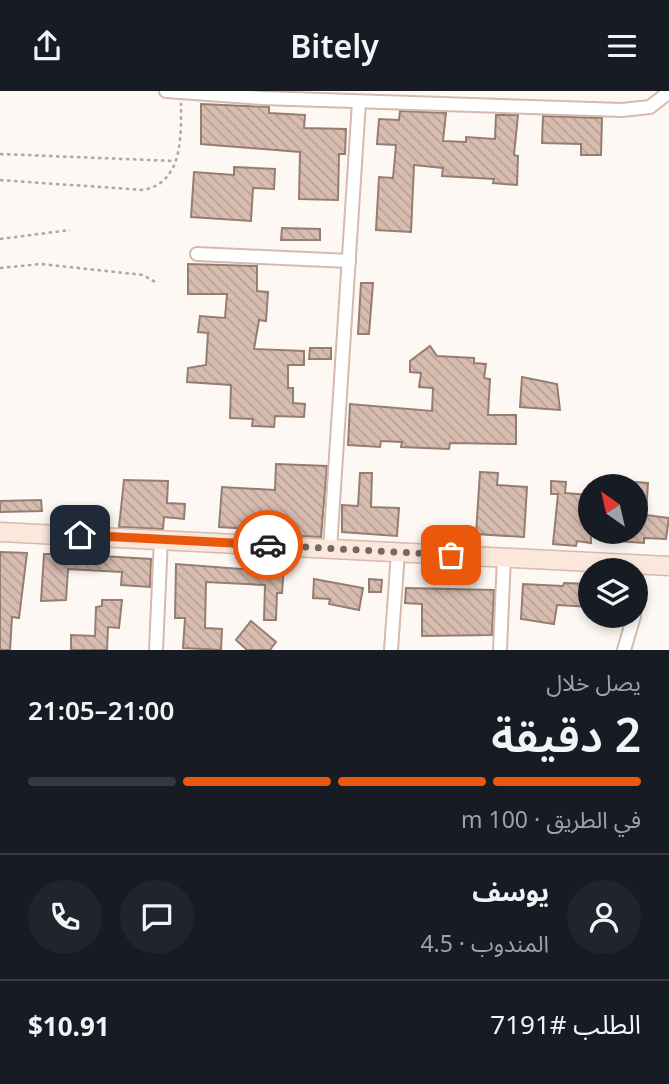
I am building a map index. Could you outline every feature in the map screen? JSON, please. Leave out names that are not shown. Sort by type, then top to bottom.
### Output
[{"type":"main road","points":[[0,532],[161,538],[578,561]]},
{"type":"main road","points":[[648,565],[669,566]]},
{"type":"street","points":[[166,91],[622,110],[650,107],[669,92]]},
{"type":"street","points":[[330,549],[349,261],[352,98]]},
{"type":"street","points":[[197,254],[349,261]]},
{"type":"street","points":[[156,650],[161,538]]},
{"type":"street","points":[[391,650],[398,552]]},
{"type":"street","points":[[500,650],[504,557]]},
{"type":"street","points":[[624,650],[630,628]]},
{"type":"path","points":[[0,180],[144,190],[162,182],[175,161],[181,142],[181,92]]},
{"type":"path","points":[[0,154],[175,161]]},
{"type":"path","points":[[0,239],[70,230]]},
{"type":"path","points":[[0,268],[51,264],[144,275],[157,283]]},
{"type":"building","points":[[201,104],[269,107],[269,113],[305,115],[304,128],[346,129],[345,154],[339,154],[338,200],[299,199],[300,152],[201,144]]},
{"type":"building","points":[[400,111],[446,113],[443,141],[466,142],[466,137],[495,139],[496,115],[518,115],[514,155],[518,156],[517,185],[493,183],[494,179],[442,176],[443,168],[414,165],[411,232],[376,230],[379,177],[393,178],[396,145],[377,144],[379,119],[399,120]]},
{"type":"building","points":[[543,116],[602,118],[601,155],[581,155],[581,144],[542,143]]},
{"type":"building","points":[[234,167],[275,169],[274,189],[253,188],[251,221],[191,217],[194,172],[234,175]]},
{"type":"building","points":[[282,228],[320,229],[320,240],[281,240]]},
{"type":"building","points":[[188,264],[257,266],[257,291],[268,292],[266,321],[259,320],[254,349],[304,351],[304,365],[288,365],[288,388],[293,388],[293,403],[305,404],[304,417],[275,416],[274,427],[252,426],[253,419],[230,418],[231,385],[187,382],[188,368],[206,365],[208,333],[198,332],[200,316],[225,318],[227,294],[188,294]]},
{"type":"building","points":[[361,283],[373,283],[369,334],[358,334]]},
{"type":"building","points":[[430,346],[437,356],[474,358],[474,363],[486,364],[484,378],[490,379],[488,415],[516,415],[516,444],[450,443],[449,449],[401,447],[402,442],[381,441],[380,447],[348,445],[350,404],[432,411],[433,388],[419,387],[421,373],[410,372],[410,361]]},
{"type":"building","points":[[310,348],[331,348],[331,359],[309,359]]},
{"type":"building","points":[[522,377],[557,384],[560,410],[520,407]]},
{"type":"building","points":[[276,464],[327,466],[321,537],[283,535],[283,531],[219,527],[222,487],[275,490]]},
{"type":"building","points":[[480,472],[498,473],[497,485],[527,487],[524,537],[476,534]]},
{"type":"building","points":[[360,473],[372,473],[371,507],[399,508],[397,536],[342,532],[342,505],[358,506]]},
{"type":"building","points":[[124,480],[168,481],[167,503],[185,504],[184,519],[164,517],[163,529],[119,527]]},
{"type":"building","points":[[551,481],[566,482],[565,493],[578,494],[576,546],[553,544],[558,494],[551,494]]},
{"type":"building","points":[[41,500],[42,511],[0,512],[0,501]]},
{"type":"building","points":[[648,515],[669,518],[666,539],[648,538]]},
{"type":"building","points":[[66,548],[86,549],[85,555],[151,559],[150,587],[121,585],[122,572],[68,569],[66,600],[41,601],[44,554],[65,554]]},
{"type":"building","points":[[0,552],[27,553],[19,618],[12,617],[10,650],[0,650]]},
{"type":"building","points":[[255,563],[284,564],[282,593],[277,593],[276,620],[264,620],[265,585],[206,582],[205,628],[222,629],[221,650],[183,648],[185,618],[175,618],[176,564],[255,570]]},
{"type":"building","points":[[314,579],[363,588],[359,610],[329,604],[330,599],[313,598]]},
{"type":"building","points":[[369,579],[382,580],[381,592],[369,592]]},
{"type":"building","points":[[564,583],[578,584],[578,606],[557,605],[554,624],[521,619],[523,584],[563,586]]},
{"type":"building","points":[[406,588],[494,590],[492,635],[422,636],[422,604],[405,603]]},
{"type":"building","points":[[102,600],[122,600],[119,628],[108,627],[107,650],[71,650],[71,635],[95,636],[96,607],[102,606]]},
{"type":"building","points":[[251,621],[276,642],[270,650],[247,650],[236,640]]},
{"type":"way so far","points":[[268,545],[451,555]]},
{"type":"route","points":[[80,535],[268,545]]}]
